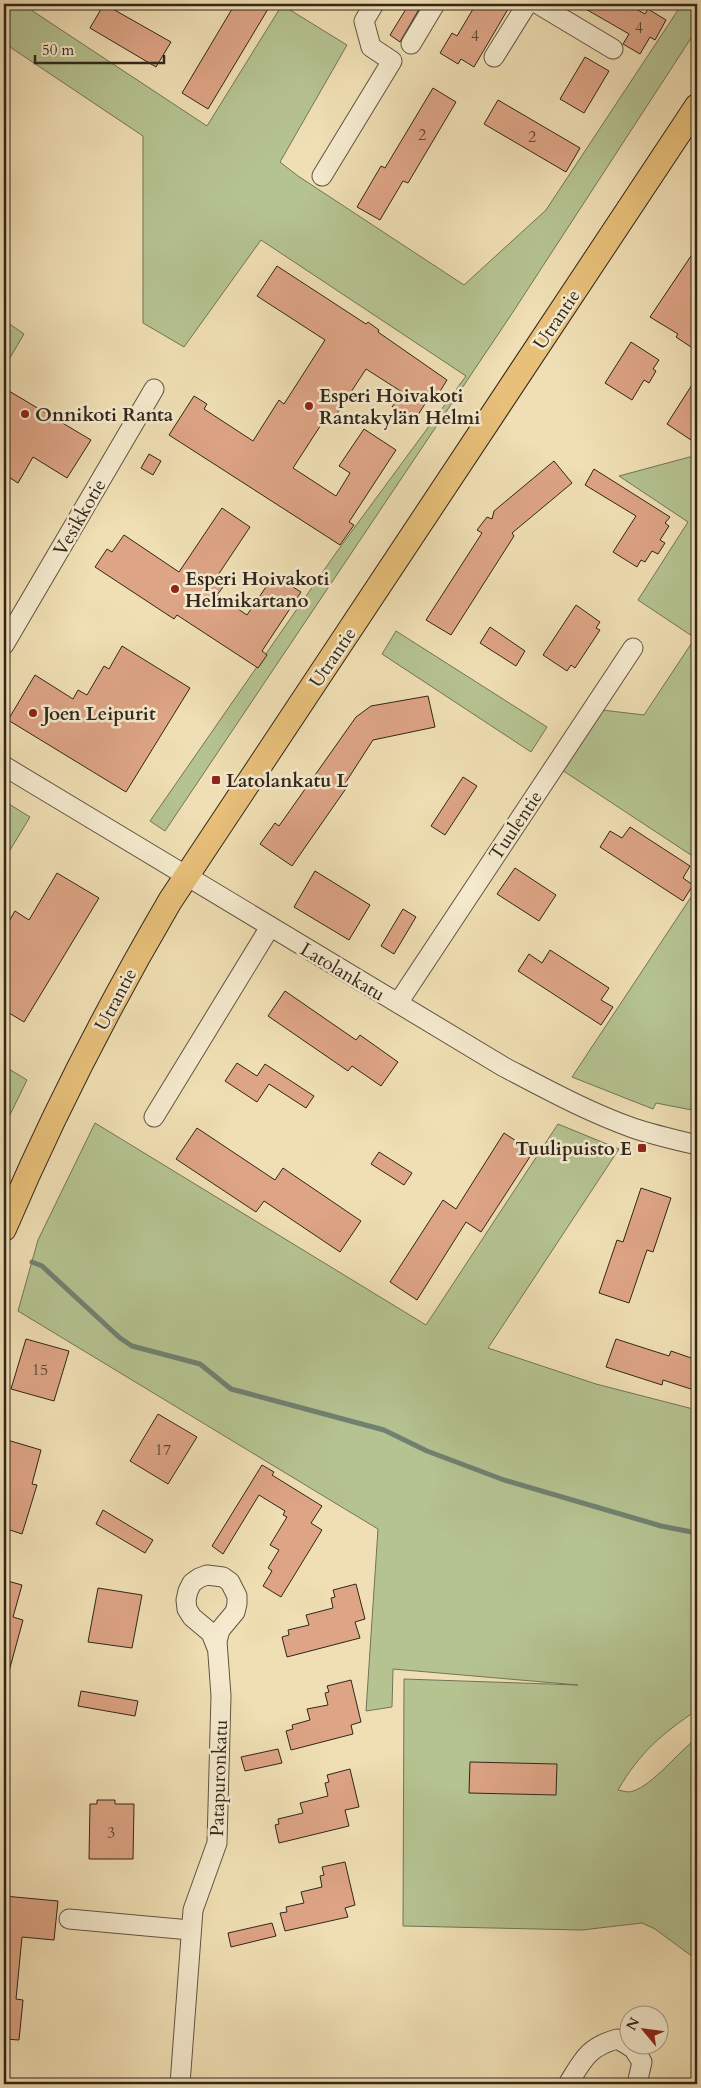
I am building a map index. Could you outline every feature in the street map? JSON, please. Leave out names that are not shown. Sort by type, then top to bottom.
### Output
[{"type":"main road","name":"Utrantie","points":[[4,1229],[38,1149],[127,975],[185,877],[697,106]]},
{"type":"street","points":[[322,176],[392,61],[371,47],[364,22],[374,4]]},
{"type":"street","points":[[411,44],[435,4]]},
{"type":"street","points":[[494,58],[527,4]]},
{"type":"street","points":[[538,4],[613,49]]},
{"type":"street","name":"Vesikkotie","points":[[4,645],[154,389]]},
{"type":"street","name":"Tuulentie","points":[[398,1003],[633,648]]},
{"type":"street","name":"Latolankatu","points":[[4,766],[185,877],[504,1067],[556,1095],[634,1128],[697,1145]]},
{"type":"street","points":[[154,1117],[270,927]]},
{"type":"street","name":"Patapuronkatu","points":[[180,2084],[190,1930],[193,1910],[216,1843],[221,1696],[217,1648],[220,1630],[230,1618],[237,1604],[234,1588],[223,1577],[208,1575],[192,1583],[188,1591],[187,1609],[211,1633],[217,1648]]},
{"type":"street","points":[[198,1622],[216,1625],[230,1618]]},
{"type":"street","points":[[69,1919],[190,1930]]},
{"type":"street","points":[[568,2084],[588,2052],[604,2042],[618,2040]]},
{"type":"street","points":[[637,2084],[642,2062],[638,2056]]},
{"type":"green space","points":[[4,4],[22,4],[207,126],[282,5],[347,45],[280,162],[298,176],[464,285],[546,210],[682,4],[697,4],[697,29],[511,315],[165,831],[150,821],[338,550],[466,376],[261,240],[184,347],[143,323],[143,136],[4,43]]},
{"type":"green space","points":[[4,320],[24,334],[4,368]]},
{"type":"green space","points":[[697,455],[697,859],[562,770],[602,710],[644,715],[695,638],[638,600],[688,522],[619,476]]},
{"type":"green space","points":[[396,631],[547,727],[531,752],[382,654]]},
{"type":"green space","points":[[4,801],[30,817],[4,860]]},
{"type":"green space","points":[[697,888],[697,1111],[656,1103],[653,1109],[572,1077]]},
{"type":"green space","points":[[4,1066],[27,1080],[4,1127]]},
{"type":"green space","points":[[95,1123],[426,1325],[558,1124],[619,1149],[488,1348],[596,1384],[697,1410],[697,1710],[673,1727],[643,1754],[618,1790],[630,1792],[641,1788],[697,1738],[697,1960],[655,1929],[642,1923],[582,1930],[403,1926],[404,1679],[578,1685],[393,1669],[392,1707],[366,1711],[378,1529],[18,1311],[38,1240]]},
{"type":"building","points":[[104,4],[171,42],[156,67],[90,28]]},
{"type":"building","points":[[235,4],[271,4],[208,109],[182,93]]},
{"type":"building","points":[[409,4],[422,4],[400,42],[390,35]]},
{"type":"building","points":[[476,4],[511,4],[474,67],[461,59],[458,64],[440,53],[452,33],[457,36]]},
{"type":"building","points":[[577,4],[627,4],[645,14],[648,9],[666,20],[655,40],[650,37],[640,54],[623,44],[629,34]]},
{"type":"building","points":[[585,57],[609,71],[584,113],[560,99]]},
{"type":"building","points":[[433,88],[456,102],[408,183],[403,181],[380,220],[357,207],[381,166],[385,168]]},
{"type":"building","points":[[498,100],[580,148],[566,172],[484,124]]},
{"type":"building","points":[[697,247],[697,351],[676,337],[678,334],[650,317]]},
{"type":"building","name":"Esperi Hoivakoti Rantakylän Helmi","points":[[277,266],[366,324],[368,322],[379,330],[378,332],[447,380],[439,393],[434,390],[414,421],[392,407],[402,392],[366,369],[334,418],[328,414],[293,468],[336,496],[350,473],[339,466],[364,429],[396,450],[349,522],[354,525],[340,545],[169,435],[194,396],[207,404],[204,409],[253,441],[279,400],[284,404],[325,340],[257,296]]},
{"type":"building","points":[[631,342],[659,360],[653,369],[656,371],[649,383],[644,380],[632,400],[605,383]]},
{"type":"building","points":[[697,377],[697,444],[667,424]]},
{"type":"building","name":"Onnikoti Ranta","points":[[4,388],[91,440],[67,478],[33,457],[18,483],[4,474]]},
{"type":"building","points":[[149,454],[161,461],[153,475],[141,468]]},
{"type":"building","points":[[554,461],[572,483],[512,533],[514,536],[451,635],[426,620],[482,533],[477,530],[487,517],[492,519],[494,511]]},
{"type":"building","points":[[594,469],[670,517],[665,523],[669,526],[660,540],[665,543],[658,554],[652,551],[645,562],[641,560],[637,567],[613,552],[636,516],[585,485]]},
{"type":"building","name":"Esperi Hoivakoti Helmikartano","points":[[222,508],[250,527],[214,581],[223,587],[217,595],[247,615],[274,575],[301,592],[262,651],[267,655],[258,668],[177,615],[174,619],[95,567],[107,549],[112,552],[124,535],[179,572]]},
{"type":"building","points":[[576,605],[600,622],[596,628],[600,630],[575,668],[571,665],[567,671],[543,655]]},
{"type":"building","points":[[490,627],[525,651],[516,666],[480,643]]},
{"type":"building","points":[[122,646],[190,688],[126,792],[8,720],[35,675],[73,699],[78,690],[87,695],[104,666],[109,669]]},
{"type":"building","points":[[428,696],[435,727],[373,740],[344,785],[347,787],[292,866],[260,844],[275,823],[279,826],[356,717],[371,706]]},
{"type":"building","points":[[463,777],[477,786],[445,835],[431,826]]},
{"type":"building","points":[[630,827],[690,866],[683,878],[693,885],[683,901],[600,847],[610,831],[622,838]]},
{"type":"building","points":[[515,868],[556,895],[539,921],[497,894]]},
{"type":"building","points":[[315,871],[370,905],[349,940],[294,907]]},
{"type":"building","points":[[57,873],[99,898],[24,1022],[4,1010],[4,930],[15,911],[29,920]]},
{"type":"building","points":[[403,909],[416,917],[394,954],[381,946]]},
{"type":"building","points":[[550,950],[609,988],[601,1000],[613,1007],[601,1025],[518,971],[529,954],[542,963]]},
{"type":"building","points":[[285,991],[356,1040],[360,1035],[398,1062],[381,1086],[352,1066],[348,1071],[268,1016]]},
{"type":"building","points":[[237,1063],[257,1076],[265,1064],[314,1096],[306,1108],[269,1084],[257,1102],[225,1081]]},
{"type":"building","points":[[197,1128],[275,1180],[283,1168],[361,1221],[340,1252],[264,1201],[256,1212],[176,1159]]},
{"type":"building","points":[[504,1133],[533,1152],[481,1232],[466,1222],[417,1300],[390,1282],[443,1200],[456,1209]]},
{"type":"building","points":[[379,1152],[412,1173],[404,1185],[371,1164]]},
{"type":"building","points":[[641,1188],[671,1198],[653,1252],[647,1250],[629,1303],[599,1293],[617,1240],[623,1242]]},
{"type":"building","points":[[26,1339],[69,1351],[54,1401],[11,1389]]},
{"type":"building","points":[[616,1339],[669,1356],[671,1351],[697,1360],[697,1391],[663,1380],[662,1385],[606,1367]]},
{"type":"building","points":[[158,1414],[197,1437],[168,1484],[130,1461]]},
{"type":"building","points":[[4,1439],[41,1450],[32,1484],[37,1485],[22,1534],[4,1528]]},
{"type":"building","points":[[262,1465],[274,1472],[272,1475],[322,1506],[311,1523],[322,1530],[281,1597],[263,1586],[272,1571],[268,1568],[279,1550],[270,1545],[287,1517],[283,1515],[285,1511],[259,1495],[223,1554],[212,1546]]},
{"type":"building","points":[[103,1510],[153,1540],[145,1553],[96,1524]]},
{"type":"building","points":[[4,1580],[22,1585],[13,1617],[23,1620],[8,1675],[4,1675]]},
{"type":"building","points":[[356,1584],[365,1619],[355,1622],[360,1638],[287,1657],[282,1637],[289,1635],[288,1630],[309,1625],[306,1615],[333,1608],[331,1598],[335,1597],[333,1590]]},
{"type":"building","points":[[98,1588],[142,1595],[132,1648],[88,1642]]},
{"type":"building","points":[[351,1680],[361,1722],[351,1725],[353,1734],[291,1750],[286,1731],[293,1729],[292,1725],[310,1720],[307,1709],[328,1705],[325,1693],[329,1692],[327,1686]]},
{"type":"building","points":[[81,1691],[138,1701],[135,1716],[78,1706]]},
{"type":"building","points":[[278,1749],[282,1763],[245,1771],[241,1757]]},
{"type":"building","points":[[470,1762],[557,1764],[556,1795],[469,1793]]},
{"type":"building","points":[[350,1769],[359,1807],[345,1810],[349,1826],[279,1843],[275,1825],[279,1824],[278,1819],[303,1813],[300,1803],[328,1796],[325,1783],[329,1782],[327,1775]]},
{"type":"building","points":[[97,1800],[115,1800],[115,1804],[134,1804],[133,1859],[89,1859],[90,1804],[97,1804]]},
{"type":"building","points":[[345,1862],[355,1905],[345,1908],[348,1917],[285,1931],[280,1913],[287,1912],[286,1907],[304,1903],[301,1892],[322,1887],[320,1876],[324,1875],[322,1867]]},
{"type":"building","points":[[4,1896],[58,1901],[54,1940],[22,1937],[16,1999],[23,2000],[19,2040],[4,2039]]},
{"type":"building","points":[[272,1923],[276,1936],[231,1947],[228,1933]]},
{"type":"waterway","points":[[32,1262],[42,1266],[120,1338],[132,1346],[200,1364],[231,1389],[384,1430],[427,1451],[504,1480],[661,1526],[697,1533]]},
{"type":"place","name":"Esperi Hoivakoti Rantakylän Helmi","points":[[309,406]]},
{"type":"place","name":"Onnikoti Ranta","points":[[25,414]]},
{"type":"place","name":"Esperi Hoivakoti Helmikartano","points":[[175,589]]},
{"type":"place","name":"Joen Leipurit","points":[[33,713]]},
{"type":"place","name":"Latolankatu L","points":[[216,780]]},
{"type":"place","name":"Tuulipuisto E","points":[[642,1148]]}]
